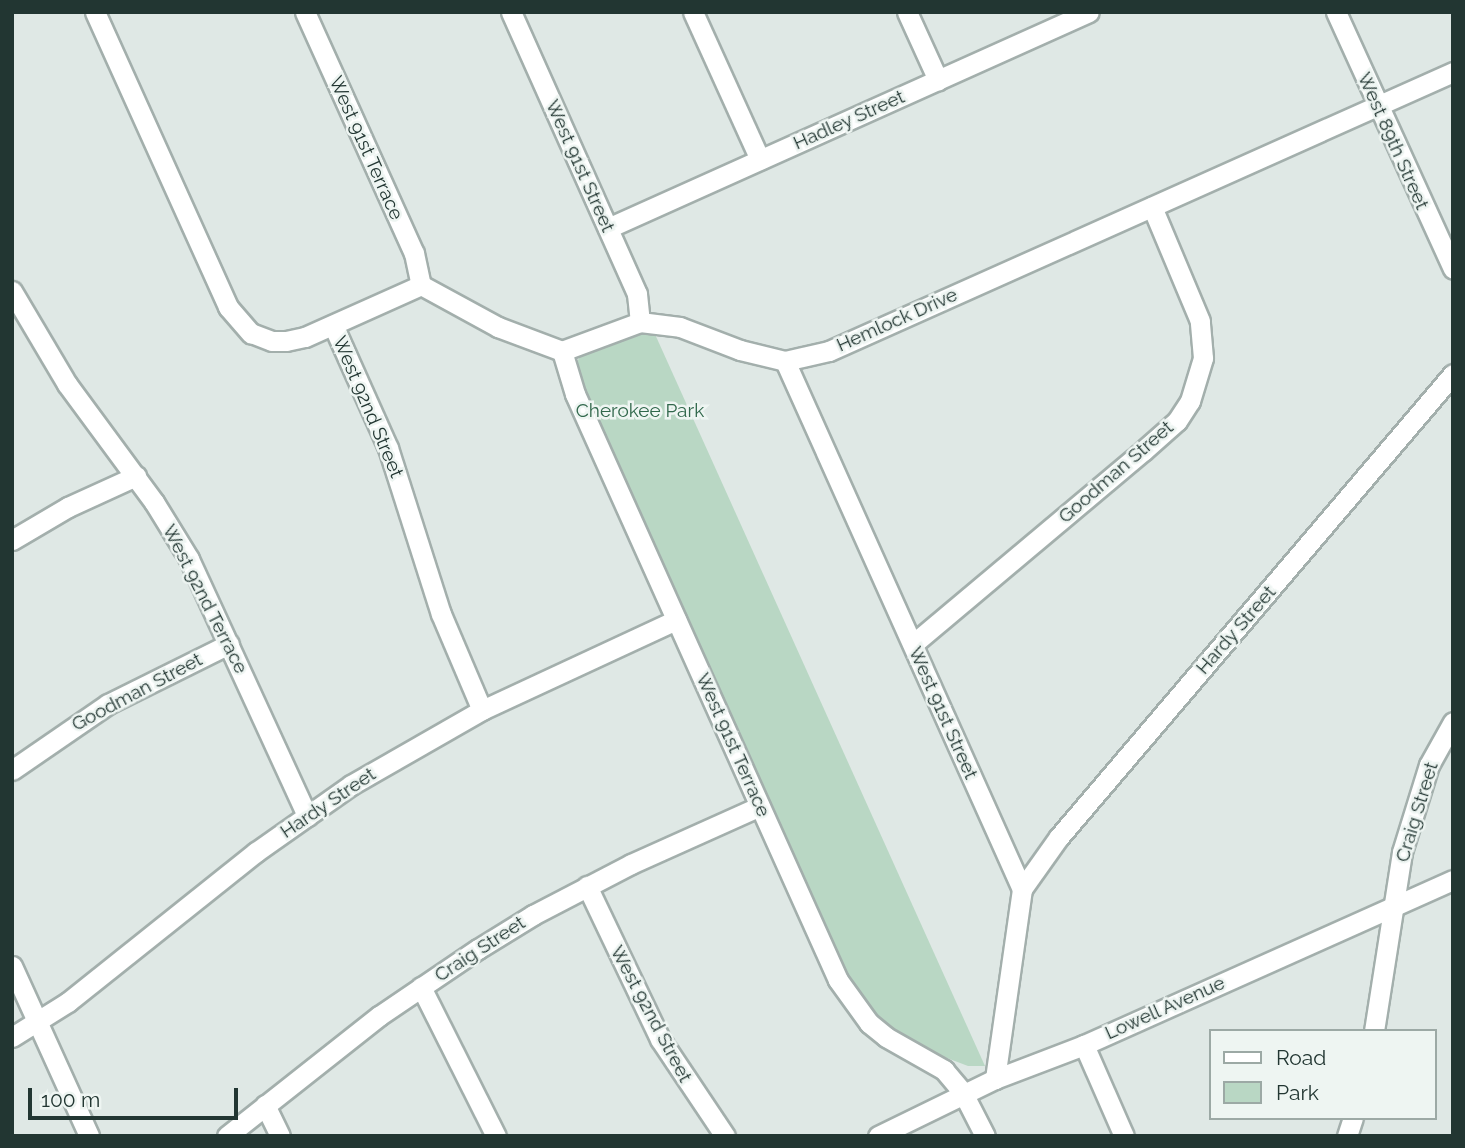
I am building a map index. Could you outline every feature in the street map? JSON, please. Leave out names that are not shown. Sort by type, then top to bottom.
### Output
[{"type":"street","name":"West 92nd Street","points":[[94,12],[228,307],[237,320],[251,333],[272,341],[305,337],[332,325],[388,448],[441,614],[482,710]]},
{"type":"street","name":"West 91st Terrace","points":[[305,12],[414,253],[421,285]]},
{"type":"street","name":"West 91st Street","points":[[511,12],[637,294],[640,322]]},
{"type":"street","points":[[693,12],[760,160]]},
{"type":"street","points":[[907,12],[938,80]]},
{"type":"street","name":"Hadley Street","points":[[608,228],[1089,12]]},
{"type":"street","name":"West 89th Street","points":[[1335,12],[1453,269]]},
{"type":"street","name":"Hemlock Drive","points":[[562,351],[640,322],[680,327],[740,350],[785,362],[829,351],[1453,72]]},
{"type":"street","name":"Goodman Street","points":[[913,644],[1143,451],[1177,421],[1190,401],[1203,358],[1200,320],[1152,207]]},
{"type":"street","points":[[332,325],[421,285],[498,327],[562,351]]},
{"type":"street","name":"West 92nd Terrace","points":[[14,301],[67,384],[136,476],[189,559],[307,816]]},
{"type":"street","name":"West 91st Terrace","points":[[562,351],[575,394],[850,1001],[886,1037],[944,1070],[963,1093]]},
{"type":"street","name":"West 91st Street","points":[[785,362],[1022,889]]},
{"type":"street","name":"Hardy Street","points":[[1022,889],[1059,837],[1453,374]]},
{"type":"street","points":[[12,540],[68,507],[136,476]]},
{"type":"street","name":"Hardy Street","points":[[12,1037],[37,1023],[351,785],[482,710],[676,620]]},
{"type":"street","name":"Goodman Street","points":[[12,770],[108,704],[229,644]]},
{"type":"street","name":"Craig Street","points":[[1374,1029],[1402,852],[1429,765],[1453,722]]},
{"type":"street","name":"Craig Street","points":[[227,1136],[421,987],[533,915],[587,886],[760,806]]},
{"type":"street","name":"Lowell Avenue","points":[[878,1136],[963,1093],[1084,1045],[1453,880]]},
{"type":"street","name":"West 92nd Street","points":[[587,886],[629,979],[660,1039],[725,1136]]},
{"type":"street","points":[[995,1079],[1022,889]]},
{"type":"street","points":[[12,966],[89,1136]]},
{"type":"street","points":[[421,987],[470,1090],[496,1136]]},
{"type":"street","points":[[1084,1045],[1124,1136]]},
{"type":"street","points":[[963,1093],[985,1136]]},
{"type":"street","points":[[265,1105],[280,1136]]},
{"type":"green space","name":"Cherokee Park","points":[[654,332],[985,1066],[968,1066],[918,1047],[887,1027],[859,999],[845,975],[574,368],[580,356],[589,350],[634,333]]}]
